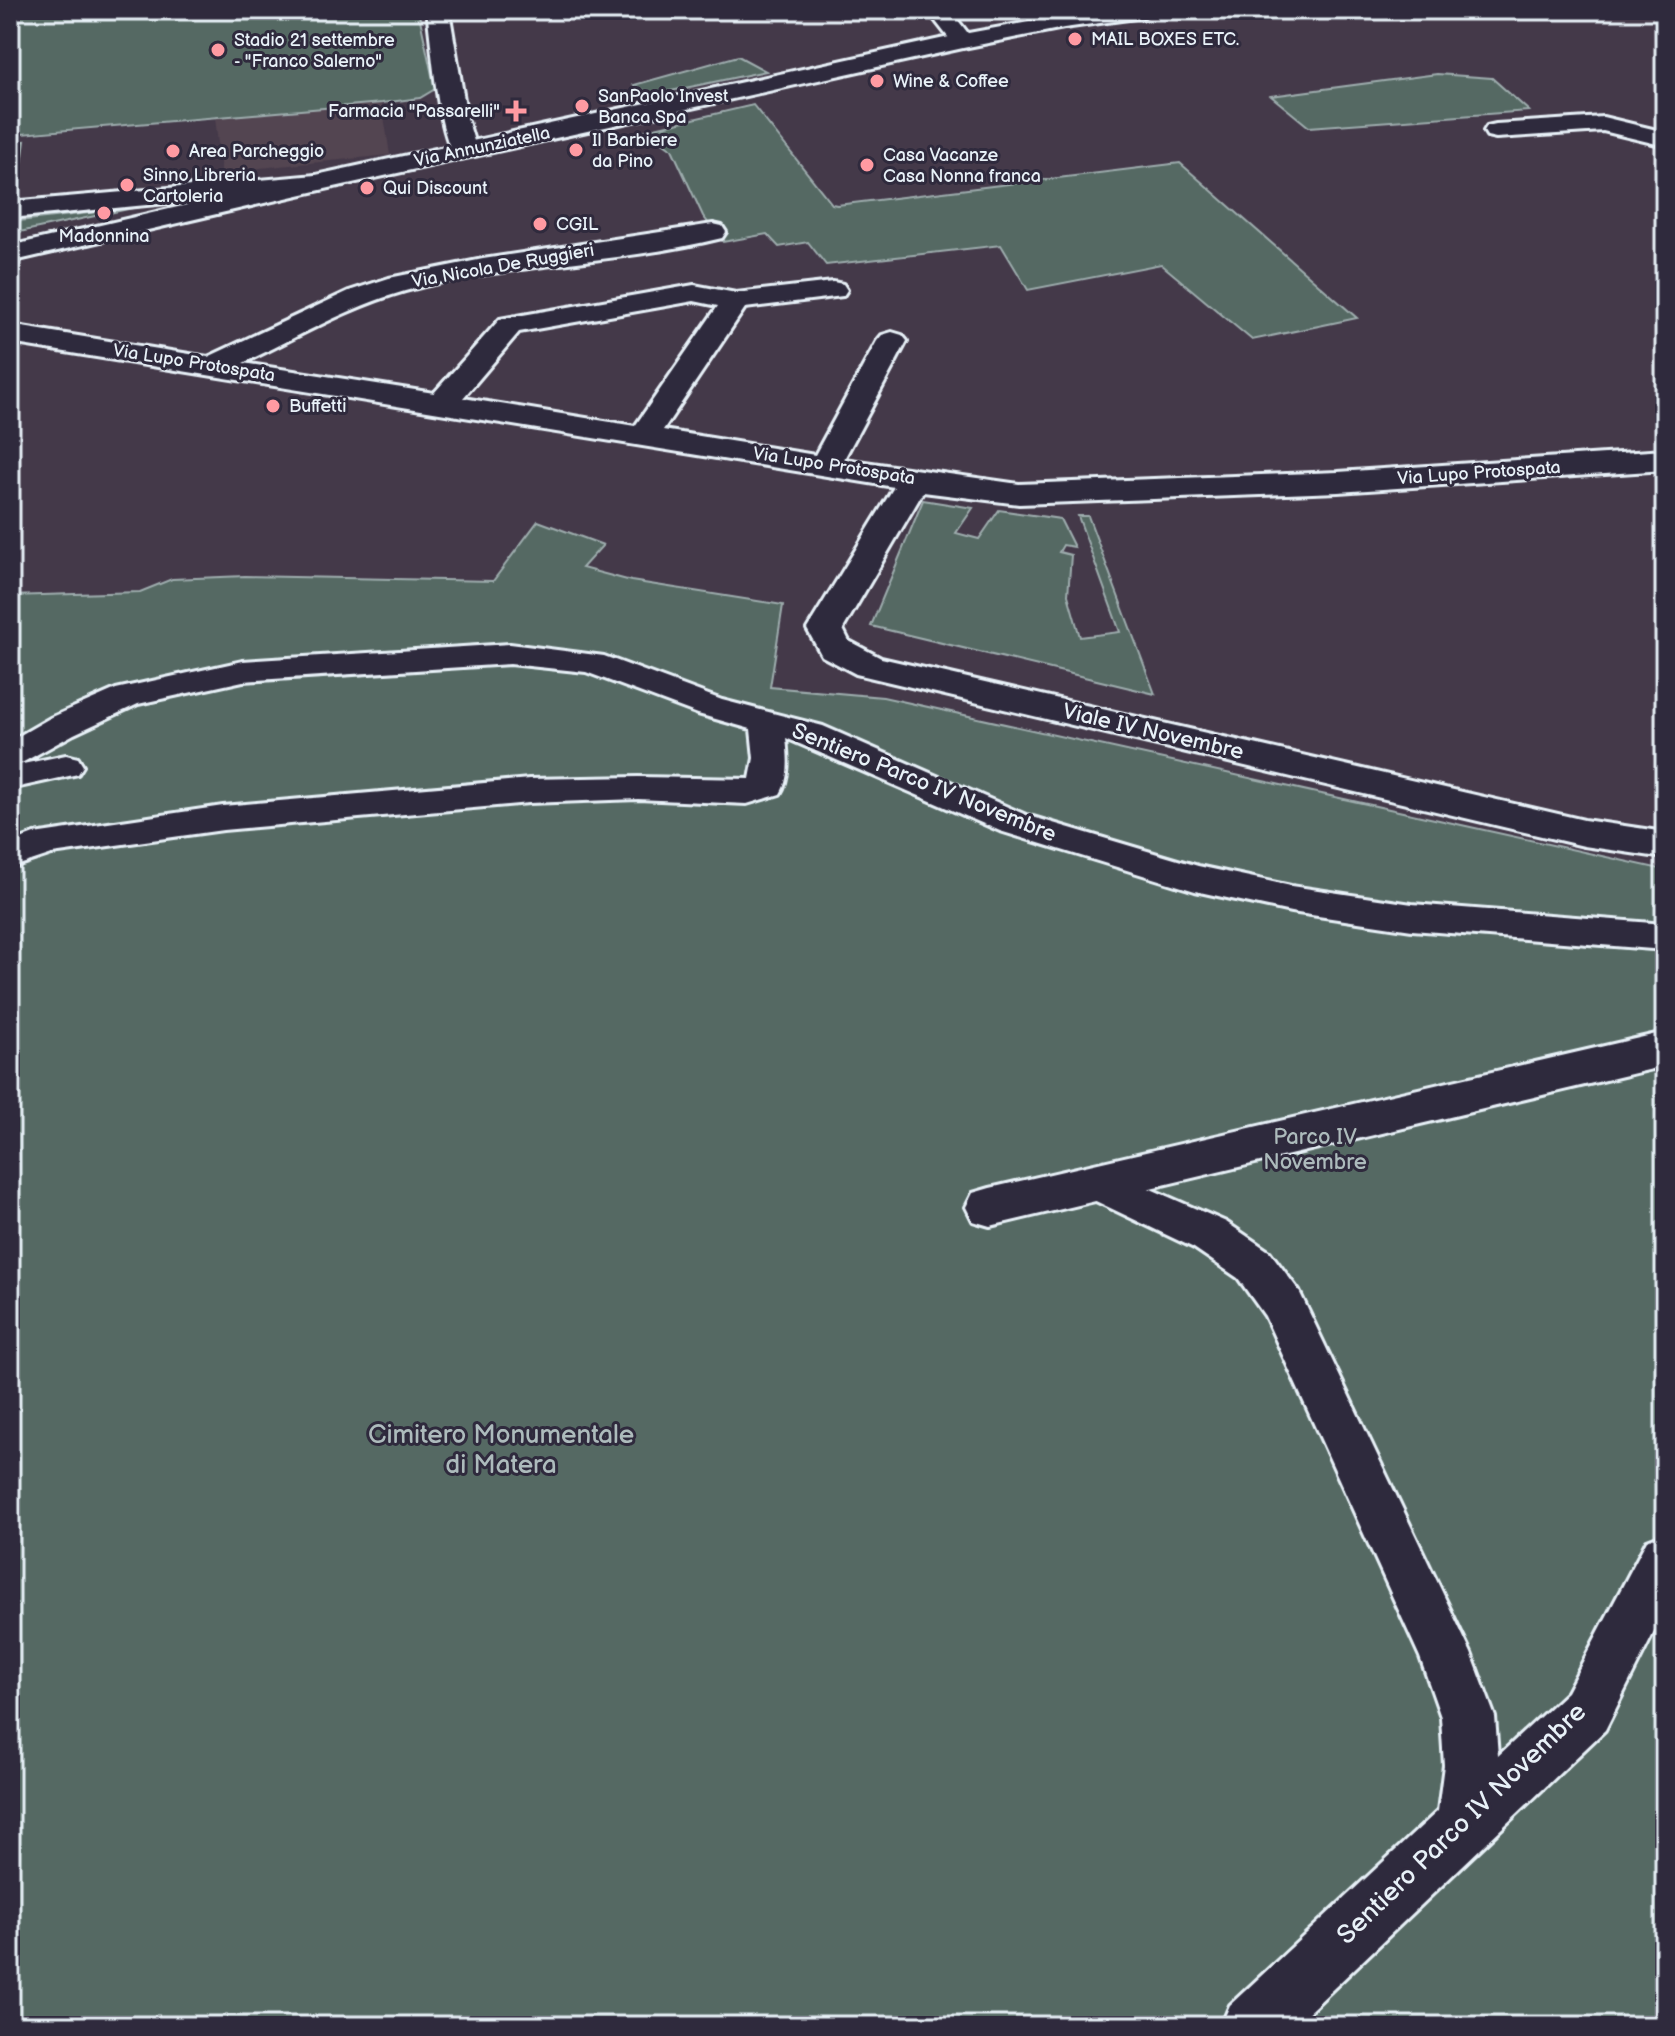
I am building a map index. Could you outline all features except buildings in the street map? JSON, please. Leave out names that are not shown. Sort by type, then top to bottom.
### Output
[{"type":"street","points":[[438,10],[455,118],[464,151]]},
{"type":"street","points":[[938,10],[963,41]]},
{"type":"street","name":"Via Annunziatella","points":[[10,254],[316,183],[963,41],[1064,21],[1143,10]]},
{"type":"street","points":[[1496,131],[1603,124],[1665,139]]},
{"type":"street","points":[[10,210],[316,183]]},
{"type":"street","name":"Via Nicola De Ruggieri","points":[[213,366],[359,297],[399,284],[483,267],[713,232]]},
{"type":"street","points":[[442,403],[510,325],[694,293],[736,301],[833,290]]},
{"type":"street","points":[[644,436],[736,301]]},
{"type":"street","name":"Via Lupo Protospata","points":[[10,334],[914,480],[1019,494],[1338,482],[1658,457]]},
{"type":"street","points":[[825,465],[892,341]]},
{"type":"street","name":"Viale IV Novembre","points":[[914,480],[825,629],[835,648],[869,666],[1584,833],[1665,845]]},
{"type":"street","name":"Sentiero Parco IV Novembre","points":[[10,756],[62,726],[128,696],[179,683],[243,671],[510,654],[592,663],[710,707],[811,734],[1013,823],[1195,878],[1291,899],[1412,917],[1665,937]]},
{"type":"street","points":[[10,856],[47,843],[223,818],[529,791],[638,788],[747,792],[767,786],[771,758],[768,724]]},
{"type":"street","points":[[10,778],[66,766]]},
{"type":"street","points":[[990,1207],[1665,1049]]},
{"type":"street","points":[[1096,1182],[1210,1235],[1254,1265],[1283,1305],[1445,1653],[1468,1717],[1471,1765],[1465,1824]]},
{"type":"street","name":"Sentiero Parco IV Novembre","points":[[1251,2026],[1586,1711],[1665,1557]]},
{"type":"shaded area","points":[[382,103],[390,155],[221,172],[215,117]]},
{"type":"green space","name":"Stadio 21 settembre - \"Franco Salerno\"","points":[[10,10],[418,10],[435,89],[420,98],[382,103],[10,135]]},
{"type":"green space","points":[[738,56],[766,71],[652,95],[634,85]]},
{"type":"green space","points":[[1437,74],[1492,78],[1529,111],[1309,127],[1271,96]]},
{"type":"green space","points":[[753,105],[832,204],[837,205],[1180,163],[1357,318],[1252,340],[1161,264],[1028,290],[1001,245],[826,265],[808,242],[779,247],[767,234],[723,242],[703,216],[672,149],[646,130]]},
{"type":"green space","points":[[25,141],[17,201],[10,202],[10,143]]},
{"type":"green space","points":[[133,208],[10,234],[10,222]]},
{"type":"green space","points":[[923,500],[973,508],[956,533],[979,539],[999,510],[1060,519],[1074,547],[1063,545],[1059,552],[1071,555],[1068,595],[1080,637],[1120,632],[1078,516],[1088,516],[1155,694],[871,626]]},
{"type":"green space","points":[[538,521],[603,545],[582,568],[631,581],[783,605],[770,687],[883,697],[1665,870],[1665,2026],[10,2026],[10,596],[140,592],[172,579],[245,576],[493,581]]},
{"type":"place","name":"MAIL BOXES ETC.","points":[[1075,39]]},
{"type":"place","name":"Stadio 21 settembre - \"Franco Salerno\"","points":[[218,50]]},
{"type":"place","name":"Wine & Coffee","points":[[877,81]]},
{"type":"place","name":"SanPaolo Invest Banca Spa","points":[[582,106]]},
{"type":"place","name":"Farmacia \"Passarelli\"","points":[[516,111]]},
{"type":"place","name":"Il Barbiere da Pino","points":[[576,150]]},
{"type":"place","name":"Area Parcheggio","points":[[173,151]]},
{"type":"place","name":"Casa Vacanze Casa Nonna franca","points":[[867,165]]},
{"type":"place","name":"Sinno Libreria Cartoleria","points":[[127,185]]},
{"type":"place","name":"Qui Discount","points":[[367,188]]},
{"type":"place","name":"Madonnina","points":[[104,213]]},
{"type":"place","name":"CGIL","points":[[540,224]]},
{"type":"place","name":"Buffetti","points":[[273,406]]},
{"type":"park label","name":"Parco IV Novembre","points":[[1315,1150]]},
{"type":"park label","name":"Cimitero Monumentale di Matera","points":[[501,1450]]}]
